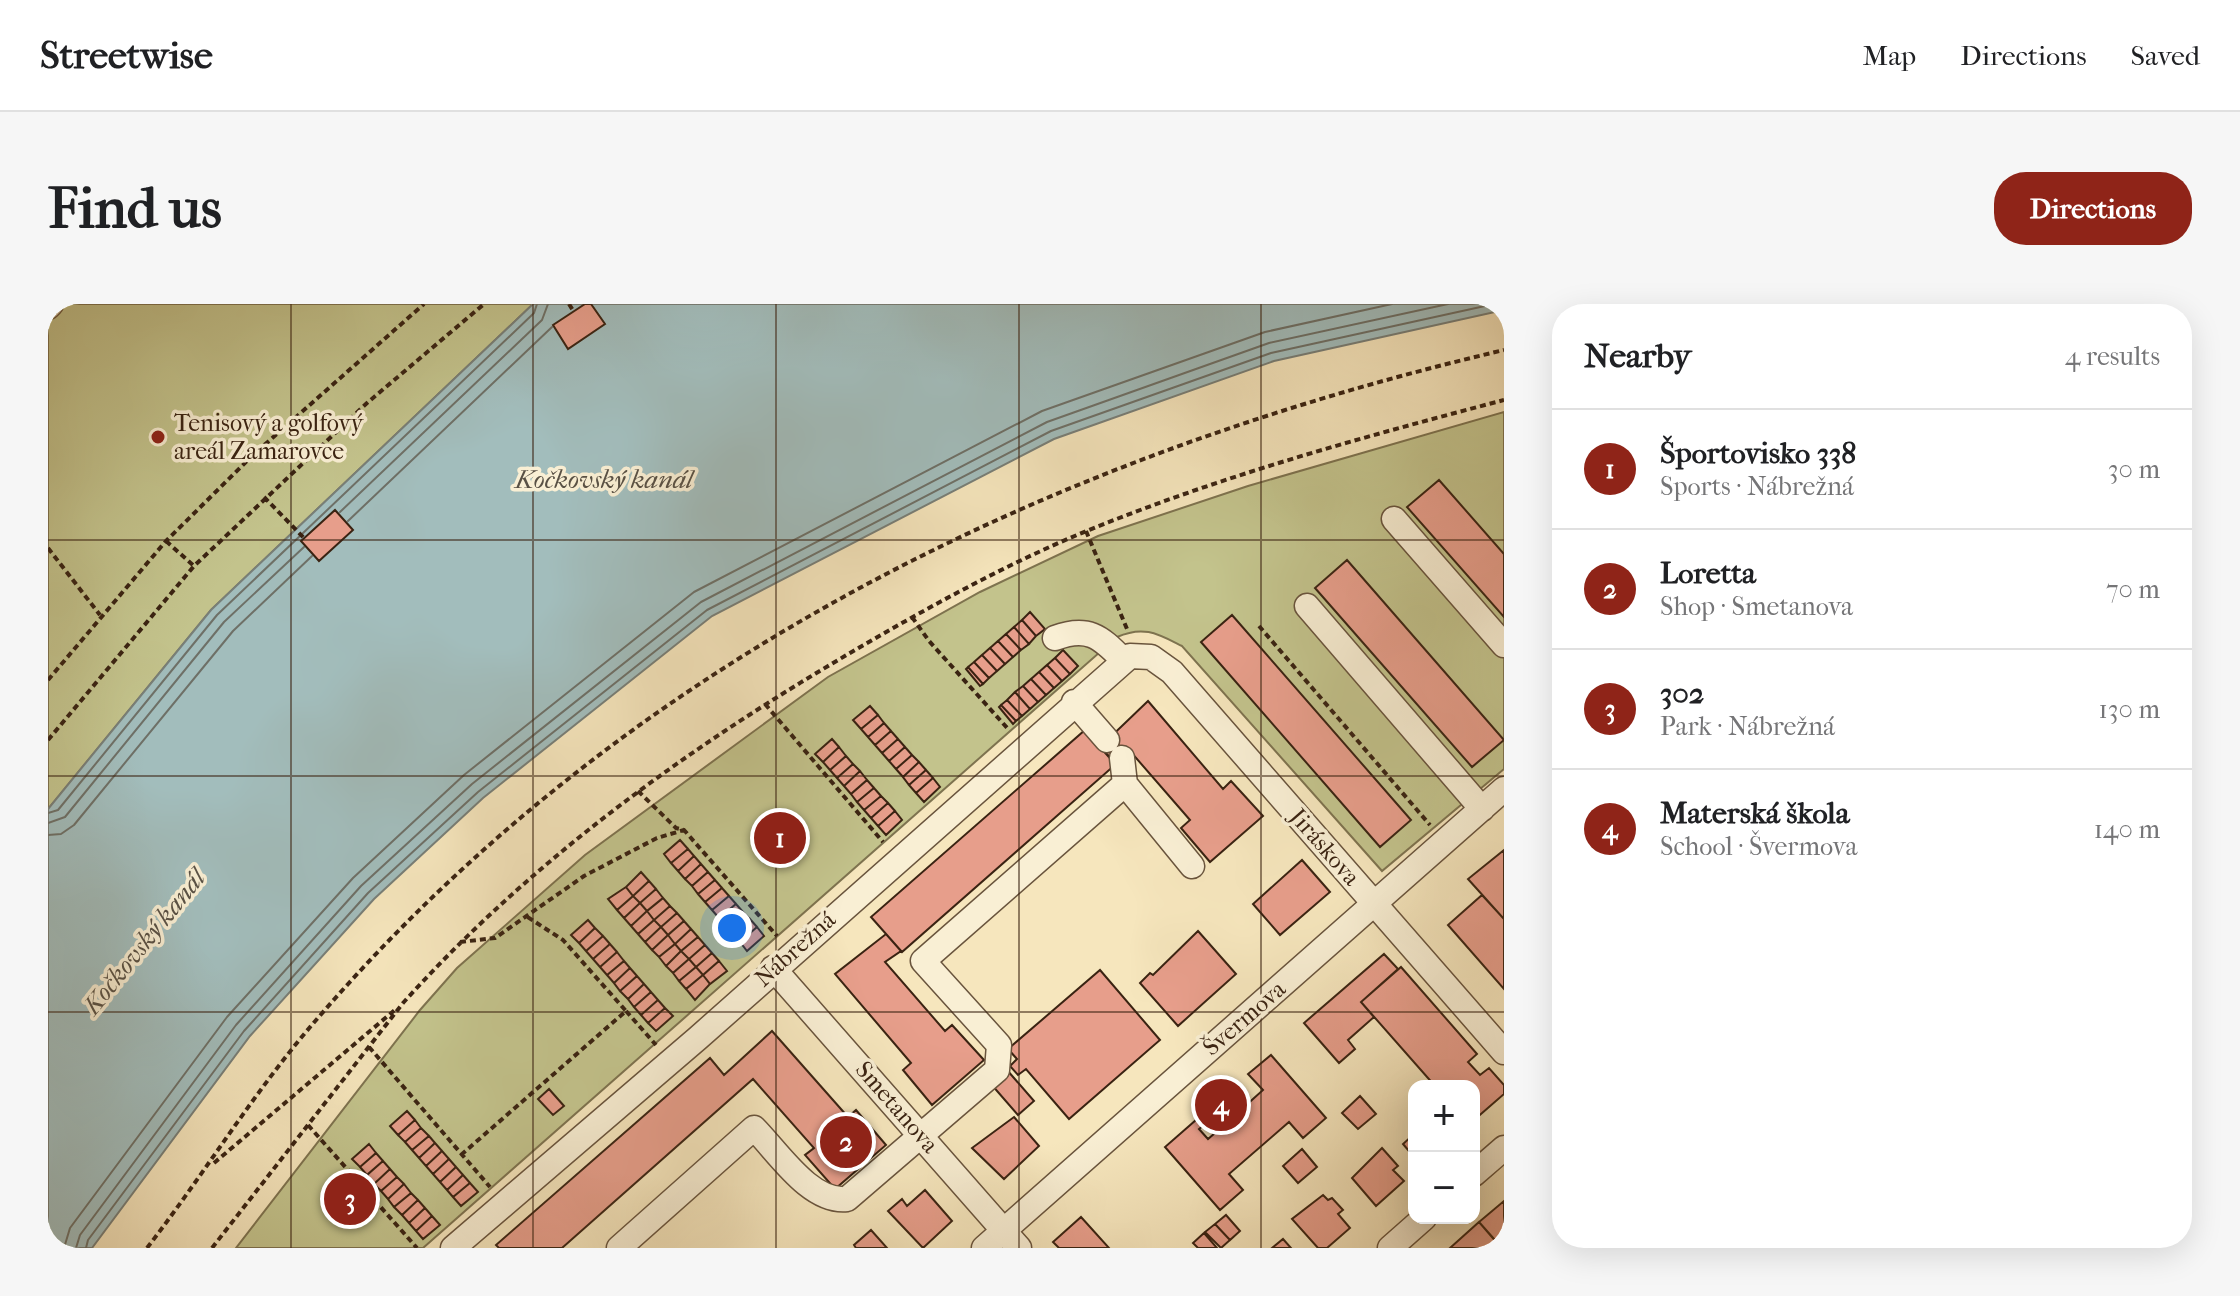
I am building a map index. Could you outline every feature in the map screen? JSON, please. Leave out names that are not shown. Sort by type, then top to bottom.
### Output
[{"type":"street","points":[[1394,519],[1504,645]]},
{"type":"street","points":[[1307,606],[1482,809]]},
{"type":"street","name":"Jiráskova","points":[[1055,638],[1075,631],[1096,636],[1130,657],[1151,657],[1172,672],[1504,1052]]},
{"type":"street","name":"Nábrežná","points":[[453,1248],[1074,702],[1130,657]]},
{"type":"street","points":[[1074,702],[1114,749],[1125,784],[1192,866]]},
{"type":"street","points":[[619,1248],[754,1128],[819,1194],[835,1200],[847,1199],[997,1070],[999,1045],[923,961],[1125,784]]},
{"type":"street","name":"Švermova","points":[[984,1248],[1011,1239],[1374,903],[1504,789]]},
{"type":"street","name":"Smetanova","points":[[773,968],[1011,1239]]},
{"type":"street","points":[[1480,1169],[1504,1148]]},
{"type":"street","points":[[1390,1248],[1417,1224]]},
{"type":"path","points":[[48,680],[100,615],[166,541],[253,455],[424,304]]},
{"type":"path","points":[[48,740],[194,566],[264,497],[484,304]]},
{"type":"path","points":[[569,304],[574,312]]},
{"type":"path","points":[[147,1248],[316,1019],[435,895],[530,808],[611,745],[727,663],[884,574],[983,525],[1135,461],[1273,414],[1504,350]]},
{"type":"path","points":[[212,1248],[403,1003],[460,942],[563,850],[638,791],[765,704],[912,617],[1086,531],[1297,456],[1504,400]]},
{"type":"path","points":[[264,497],[304,538]]},
{"type":"path","points":[[1086,531],[1130,657]]},
{"type":"path","points":[[166,541],[194,566]]},
{"type":"path","points":[[48,548],[100,615]]},
{"type":"path","points":[[912,617],[929,641],[1014,735]]},
{"type":"path","points":[[1259,626],[1434,830]]},
{"type":"path","points":[[765,704],[887,847]]},
{"type":"path","points":[[638,791],[676,828],[684,830],[780,940]]},
{"type":"path","points":[[460,942],[495,938],[584,876],[657,838],[684,830]]},
{"type":"path","points":[[526,916],[563,940],[658,1047]]},
{"type":"path","points":[[209,1168],[403,1003]]},
{"type":"path","points":[[461,1155],[626,1011]]},
{"type":"path","points":[[369,1047],[494,1191]]},
{"type":"path","points":[[308,1125],[417,1248]]},
{"type":"green space","points":[[48,304],[533,304],[211,610],[48,809]]},
{"type":"green space","points":[[1504,412],[1504,769],[1382,871],[1182,646],[1151,632],[1127,633],[1117,637],[423,1248],[236,1248],[420,1010],[457,968],[585,855],[828,677],[980,592],[1098,536],[1248,486]]},
{"type":"water","name":"Kočkovský kanál","points":[[533,304],[1504,304],[1504,310],[1274,361],[1054,439],[712,616],[483,798],[374,899],[250,1036],[92,1248],[48,1248],[48,809],[211,610]]},
{"type":"building","points":[[585,304],[591,304],[605,324],[568,349],[553,325]]},
{"type":"building","points":[[1439,480],[1504,554],[1504,617],[1407,507]]},
{"type":"building","points":[[335,510],[353,530],[319,561],[301,541]]},
{"type":"building","points":[[1347,560],[1504,740],[1472,767],[1315,588]]},
{"type":"building","points":[[1030,612],[1045,629],[1036,636],[1022,620]]},
{"type":"building","points":[[1232,615],[1411,820],[1380,847],[1201,642]]},
{"type":"building","points":[[1022,620],[1036,636],[1029,644],[1014,627]]},
{"type":"building","points":[[1014,627],[1029,644],[1021,650],[1006,634]]},
{"type":"building","points":[[1006,634],[1021,650],[1013,657],[998,641]]},
{"type":"building","points":[[998,641],[1013,657],[1005,664],[990,648]]},
{"type":"building","points":[[990,648],[1005,664],[997,671],[982,655]]},
{"type":"building","points":[[1063,650],[1078,666],[1070,674],[1055,658]]},
{"type":"building","points":[[982,655],[997,671],[989,678],[974,662]]},
{"type":"building","points":[[1055,658],[1070,674],[1062,681],[1047,665]]},
{"type":"building","points":[[974,662],[989,678],[983,684],[968,667]]},
{"type":"building","points":[[1047,665],[1062,681],[1054,688],[1039,672]]},
{"type":"building","points":[[968,667],[983,684],[980,686],[966,669]]},
{"type":"building","points":[[1039,672],[1054,688],[1046,695],[1031,679]]},
{"type":"building","points":[[1031,679],[1046,695],[1038,702],[1023,686]]},
{"type":"building","points":[[1023,686],[1038,702],[1030,709],[1015,692]]},
{"type":"building","points":[[1015,692],[1030,709],[1022,716],[1007,700]]},
{"type":"building","points":[[1007,700],[1022,716],[1016,721],[1001,705]]},
{"type":"building","points":[[1148,701],[1223,789],[1231,781],[1263,816],[1210,862],[1181,828],[1190,820],[1130,751],[1115,764],[1100,747]]},
{"type":"building","points":[[1001,705],[1016,721],[1013,724],[999,707]]},
{"type":"building","points":[[870,706],[878,715],[861,729],[853,720]]},
{"type":"building","points":[[878,715],[884,723],[868,737],[861,729]]},
{"type":"building","points":[[884,723],[891,731],[875,745],[868,737]]},
{"type":"building","points":[[1085,730],[1116,764],[902,952],[871,917]]},
{"type":"building","points":[[891,731],[898,739],[882,753],[875,745]]},
{"type":"building","points":[[832,739],[839,747],[823,762],[815,754]]},
{"type":"building","points":[[898,739],[905,747],[889,761],[882,753]]},
{"type":"building","points":[[839,747],[846,756],[830,770],[823,762]]},
{"type":"building","points":[[905,747],[912,755],[896,769],[889,761]]},
{"type":"building","points":[[912,755],[919,762],[903,777],[896,769]]},
{"type":"building","points":[[846,756],[853,764],[837,778],[830,770]]},
{"type":"building","points":[[919,762],[926,770],[909,785],[903,777]]},
{"type":"building","points":[[853,764],[860,771],[844,786],[837,778]]},
{"type":"building","points":[[926,770],[933,778],[916,793],[909,785]]},
{"type":"building","points":[[860,771],[867,780],[851,794],[844,786]]},
{"type":"building","points":[[933,778],[940,787],[924,802],[916,793]]},
{"type":"building","points":[[867,780],[874,788],[857,802],[851,794]]},
{"type":"building","points":[[874,788],[881,796],[864,810],[857,802]]},
{"type":"building","points":[[881,796],[888,803],[871,818],[864,810]]},
{"type":"building","points":[[888,803],[895,811],[878,826],[871,818]]},
{"type":"building","points":[[895,811],[902,820],[886,835],[878,826]]},
{"type":"building","points":[[680,840],[688,849],[671,863],[664,854]]},
{"type":"building","points":[[688,849],[694,856],[678,871],[671,863]]},
{"type":"building","points":[[1504,850],[1504,919],[1468,879]]},
{"type":"building","points":[[694,856],[701,864],[685,879],[678,871]]},
{"type":"building","points":[[1302,860],[1330,892],[1280,935],[1253,904]]},
{"type":"building","points":[[701,864],[708,872],[692,886],[685,879]]},
{"type":"building","points":[[641,872],[649,881],[633,896],[626,887]]},
{"type":"building","points":[[708,872],[715,880],[698,894],[692,886]]},
{"type":"building","points":[[715,880],[722,888],[705,902],[698,894]]},
{"type":"building","points":[[649,881],[656,889],[640,903],[633,896]]},
{"type":"building","points":[[626,887],[633,896],[617,910],[608,899]]},
{"type":"building","points":[[722,888],[729,896],[712,910],[705,902]]},
{"type":"building","points":[[656,889],[663,898],[647,911],[640,903]]},
{"type":"building","points":[[1482,895],[1504,919],[1504,989],[1448,925]]},
{"type":"building","points":[[633,896],[640,903],[624,918],[617,910]]},
{"type":"building","points":[[729,896],[736,904],[719,918],[712,910]]},
{"type":"building","points":[[663,898],[670,906],[654,920],[647,911]]},
{"type":"building","points":[[640,903],[647,911],[631,926],[624,918]]},
{"type":"building","points":[[736,904],[743,912],[726,926],[719,918]]},
{"type":"building","points":[[670,906],[677,913],[661,927],[654,920]]},
{"type":"building","points":[[647,911],[654,920],[638,934],[631,926]]},
{"type":"building","points":[[743,912],[750,919],[733,935],[726,926]]},
{"type":"building","points":[[677,913],[684,921],[668,935],[661,927]]},
{"type":"building","points":[[750,919],[757,927],[740,942],[733,935]]},
{"type":"building","points":[[588,920],[595,928],[579,943],[571,935]]},
{"type":"building","points":[[654,920],[661,927],[645,942],[638,934]]},
{"type":"building","points":[[684,921],[691,929],[675,944],[668,935]]},
{"type":"building","points":[[661,927],[668,935],[652,950],[645,942]]},
{"type":"building","points":[[757,927],[764,936],[747,951],[740,942]]},
{"type":"building","points":[[595,928],[603,936],[586,951],[579,943]]},
{"type":"building","points":[[691,929],[698,937],[681,951],[675,944]]},
{"type":"building","points":[[1198,931],[1236,974],[1178,1026],[1140,983],[1150,973],[1153,975]]},
{"type":"building","points":[[886,934],[901,951],[885,962],[945,1031],[952,1025],[984,1060],[932,1105],[903,1070],[911,1063],[835,974]]},
{"type":"building","points":[[668,935],[675,944],[659,957],[652,950]]},
{"type":"building","points":[[603,936],[610,944],[593,959],[586,951]]},
{"type":"building","points":[[698,937],[705,945],[689,959],[681,951]]},
{"type":"building","points":[[610,944],[617,952],[600,967],[593,959]]},
{"type":"building","points":[[675,944],[681,951],[666,966],[659,957]]},
{"type":"building","points":[[705,945],[712,953],[696,967],[689,959]]},
{"type":"building","points":[[681,951],[689,959],[673,973],[666,966]]},
{"type":"building","points":[[617,952],[624,961],[607,975],[600,967]]},
{"type":"building","points":[[712,953],[719,961],[703,975],[696,967]]},
{"type":"building","points":[[1384,954],[1398,969],[1361,1002],[1374,1017],[1348,1040],[1355,1049],[1339,1063],[1304,1023]]},
{"type":"building","points":[[689,959],[696,967],[679,981],[673,973]]},
{"type":"building","points":[[624,961],[630,968],[614,983],[607,975]]},
{"type":"building","points":[[719,961],[727,971],[710,984],[703,975]]},
{"type":"building","points":[[696,967],[703,975],[686,989],[679,981]]},
{"type":"building","points":[[1401,967],[1477,1054],[1468,1062],[1480,1075],[1489,1068],[1504,1085],[1504,1094],[1480,1115],[1480,1080],[1430,1080],[1361,1002]]},
{"type":"building","points":[[630,968],[637,976],[620,991],[614,983]]},
{"type":"building","points":[[1100,970],[1160,1040],[1069,1119],[1026,1069],[1018,1075],[1010,1066],[1017,1059],[1008,1049]]},
{"type":"building","points":[[703,975],[710,984],[695,1000],[686,989]]},
{"type":"building","points":[[637,976],[644,984],[628,999],[620,991]]},
{"type":"building","points":[[644,984],[651,992],[634,1007],[628,999]]},
{"type":"building","points":[[651,992],[658,1000],[641,1015],[634,1007]]},
{"type":"building","points":[[658,1000],[665,1008],[648,1023],[641,1015]]},
{"type":"building","points":[[665,1008],[673,1016],[656,1031],[648,1023]]},
{"type":"building","points":[[772,1031],[848,1117],[856,1110],[886,1145],[835,1189],[805,1155],[814,1148],[753,1079],[562,1248],[499,1248],[496,1245],[710,1058],[724,1075]]},
{"type":"building","points":[[1271,1055],[1326,1118],[1303,1138],[1289,1122],[1229,1174],[1243,1190],[1220,1210],[1165,1147],[1204,1113],[1210,1120],[1199,1129],[1208,1139],[1222,1127],[1217,1121],[1238,1102],[1243,1108],[1263,1090],[1248,1074]]},
{"type":"building","points":[[1007,1070],[1034,1101],[1018,1115],[991,1084]]},
{"type":"building","points":[[549,1089],[564,1106],[553,1115],[538,1099]]},
{"type":"building","points":[[1360,1096],[1376,1114],[1358,1129],[1342,1113]]},
{"type":"building","points":[[407,1111],[415,1120],[398,1135],[390,1126]]},
{"type":"building","points":[[1014,1117],[1039,1146],[1004,1179],[972,1148]]},
{"type":"building","points":[[415,1120],[421,1128],[405,1142],[398,1135]]},
{"type":"building","points":[[421,1128],[429,1136],[412,1150],[405,1142]]},
{"type":"building","points":[[429,1136],[435,1143],[419,1158],[412,1150]]},
{"type":"building","points":[[435,1143],[442,1151],[426,1166],[419,1158]]},
{"type":"building","points":[[369,1144],[376,1153],[360,1167],[352,1159]]},
{"type":"building","points":[[1382,1148],[1398,1166],[1393,1170],[1404,1181],[1376,1206],[1352,1178]]},
{"type":"building","points":[[1302,1149],[1317,1167],[1298,1183],[1283,1166]]},
{"type":"building","points":[[442,1151],[449,1159],[433,1174],[426,1166]]},
{"type":"building","points":[[376,1153],[383,1161],[367,1175],[360,1167]]},
{"type":"building","points":[[449,1159],[456,1167],[440,1182],[433,1174]]},
{"type":"building","points":[[383,1161],[390,1169],[374,1184],[367,1175]]},
{"type":"building","points":[[456,1167],[463,1175],[447,1190],[440,1182]]},
{"type":"building","points":[[390,1169],[397,1177],[381,1191],[374,1184]]},
{"type":"building","points":[[463,1175],[470,1183],[453,1197],[447,1190]]},
{"type":"building","points":[[397,1177],[404,1184],[388,1199],[381,1191]]},
{"type":"building","points":[[470,1183],[478,1192],[461,1206],[453,1197]]},
{"type":"building","points":[[404,1184],[411,1193],[394,1207],[388,1199]]},
{"type":"building","points":[[925,1190],[952,1221],[923,1248],[888,1211],[902,1199],[907,1206]]},
{"type":"building","points":[[411,1193],[418,1200],[402,1215],[394,1207]]},
{"type":"building","points":[[1323,1195],[1328,1200],[1332,1198],[1343,1210],[1338,1214],[1350,1228],[1327,1248],[1318,1248],[1292,1219]]},
{"type":"building","points":[[418,1200],[425,1208],[409,1223],[402,1215]]},
{"type":"building","points":[[1504,1201],[1504,1248],[1502,1248],[1480,1221]]},
{"type":"building","points":[[425,1208],[432,1216],[416,1231],[409,1223]]},
{"type":"building","points":[[1226,1215],[1240,1231],[1230,1240],[1215,1224]]},
{"type":"building","points":[[432,1216],[440,1225],[423,1239],[416,1231]]},
{"type":"building","points":[[1081,1217],[1109,1248],[1059,1248],[1053,1242]]},
{"type":"building","points":[[1480,1223],[1498,1244],[1493,1248],[1450,1248]]},
{"type":"building","points":[[1215,1224],[1230,1240],[1221,1248],[1205,1232]]},
{"type":"building","points":[[871,1230],[887,1248],[856,1248],[854,1245]]},
{"type":"building","points":[[1204,1233],[1217,1248],[1198,1248],[1193,1243]]},
{"type":"building","points":[[1283,1239],[1291,1248],[1272,1248]]},
{"type":"place","name":"Tenisový a golfový areál Zamarovce","points":[[158,437]]},
{"type":"place","name":"Športovisko 338","points":[[780,838]]},
{"type":"place","name":"Materská škola","points":[[1221,1105]]},
{"type":"place","name":"Loretta","points":[[846,1142]]},
{"type":"place","name":"302","points":[[350,1199]]}]
